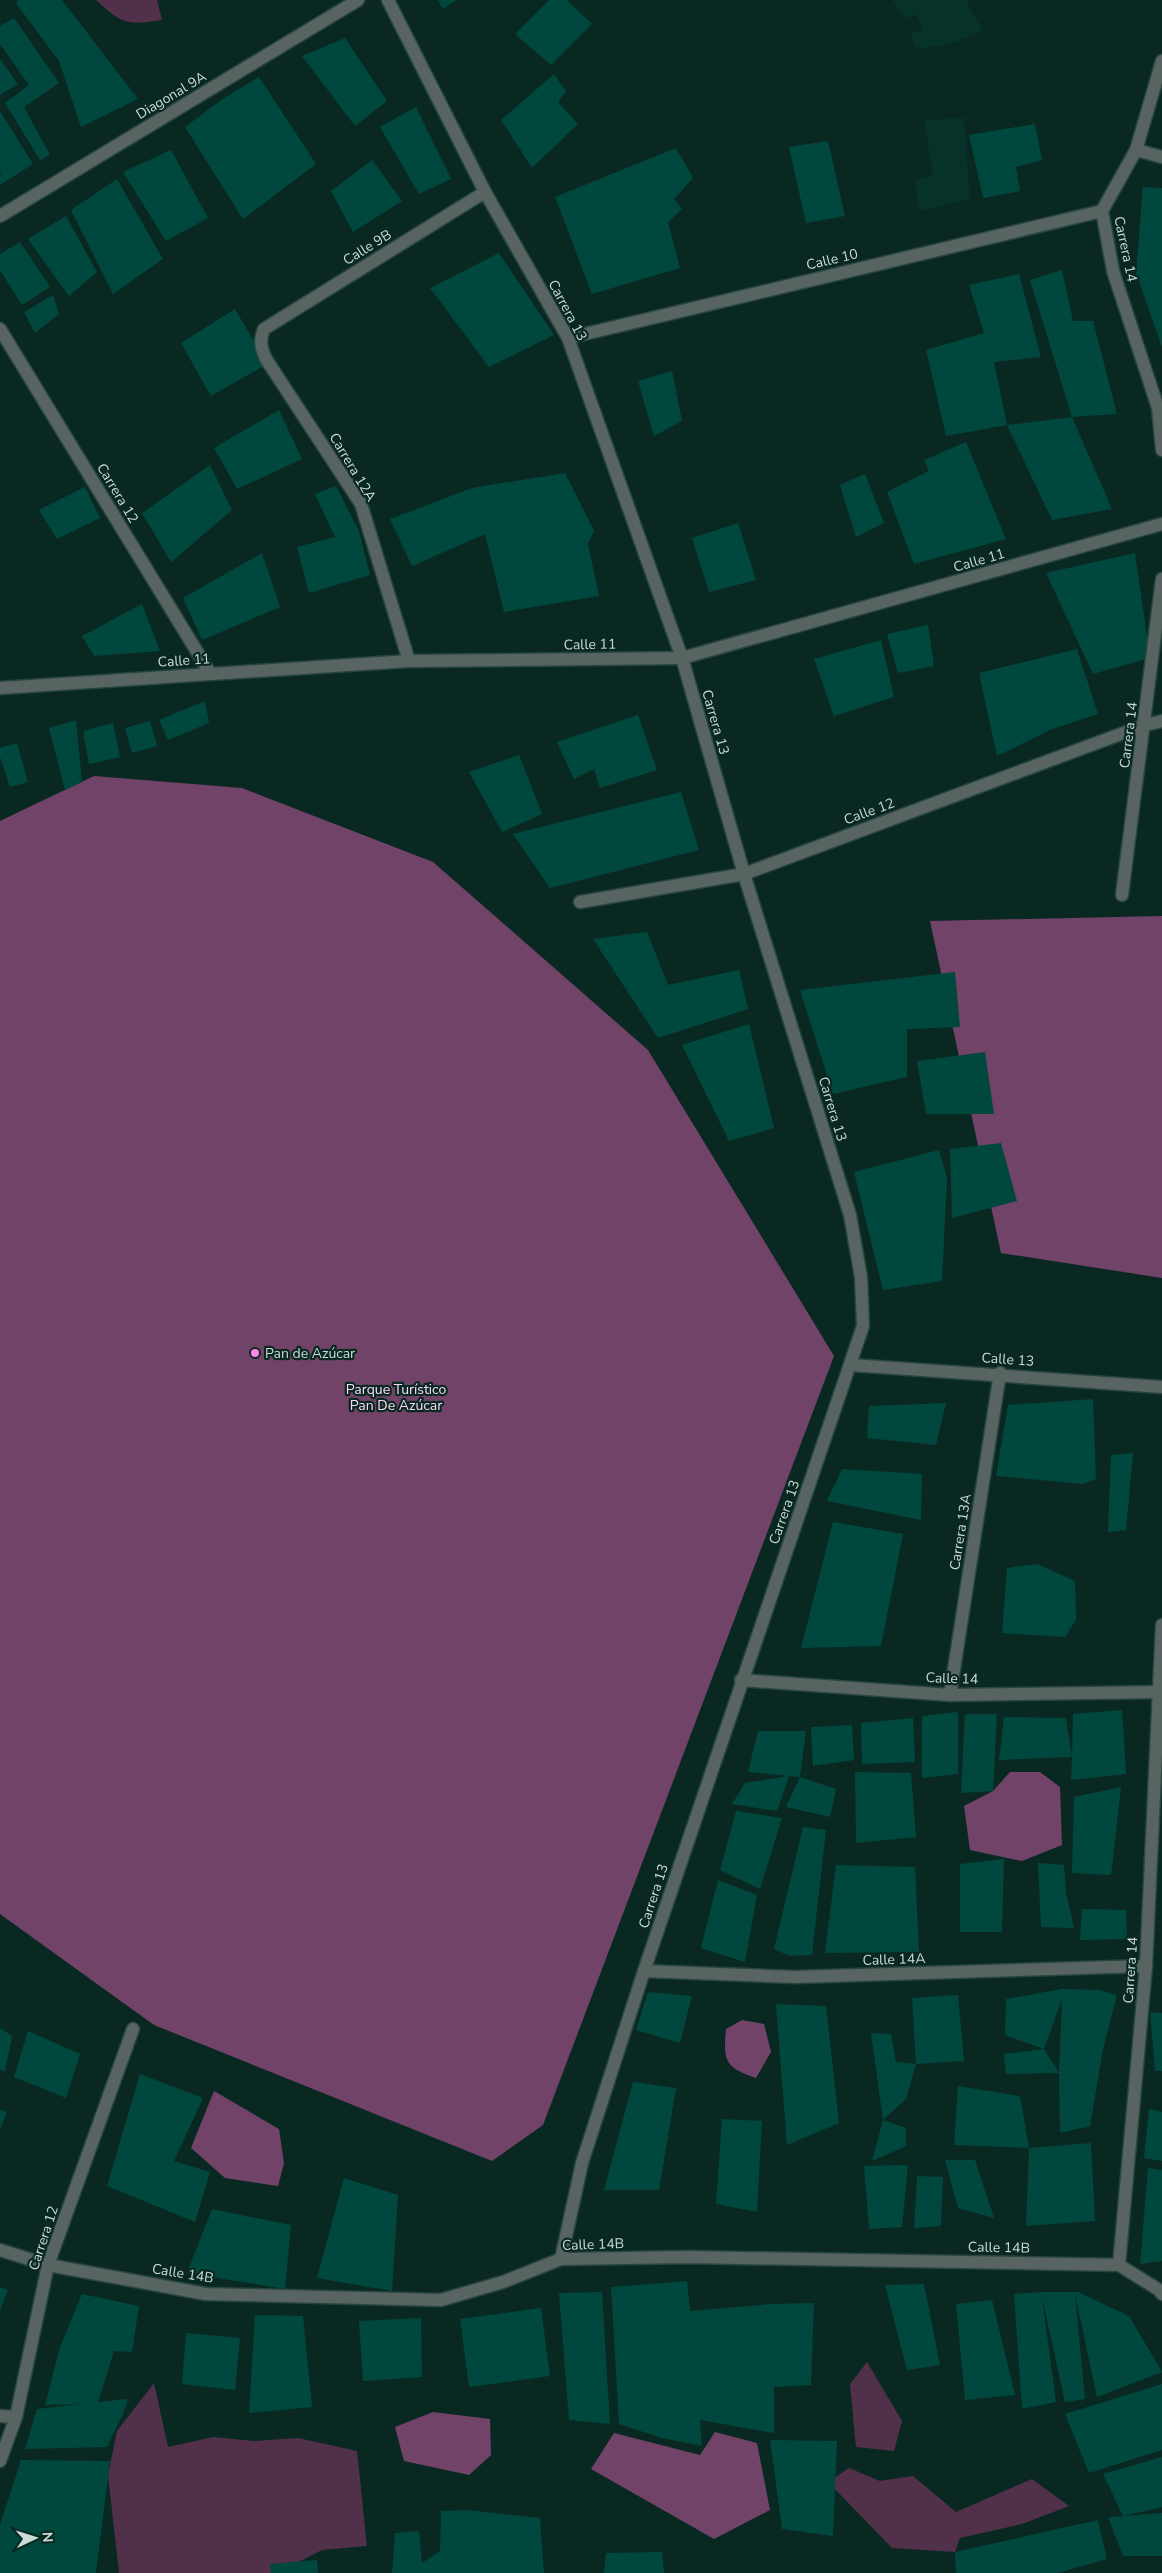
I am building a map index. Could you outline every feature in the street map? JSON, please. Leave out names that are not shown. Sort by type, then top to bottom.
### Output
[{"type":"street","name":"Diagonal 9A","points":[[0,216],[358,0]]},
{"type":"street","name":"Carrera 13","points":[[388,0],[485,192],[568,338],[682,658],[744,874],[850,1215],[861,1277],[863,1326],[741,1680],[644,1971],[582,2163],[561,2259]]},
{"type":"street","name":"Carrera 14","points":[[1162,61],[1136,150],[1102,210],[1113,271],[1158,408],[1162,450]]},
{"type":"street","points":[[1136,150],[1162,157]]},
{"type":"street","name":"Calle 9B","points":[[264,329],[485,192]]},
{"type":"street","name":"Calle 10","points":[[568,338],[1102,210]]},
{"type":"street","name":"Carrera 12","points":[[0,329],[210,673]]},
{"type":"street","name":"Carrera 12A","points":[[264,329],[261,347],[266,359],[360,504],[408,661]]},
{"type":"street","name":"Calle 11","points":[[0,688],[408,661],[682,658],[1162,524]]},
{"type":"street","name":"Carrera 14","points":[[1122,895],[1162,579]]},
{"type":"street","name":"Calle 12","points":[[580,902],[744,874],[1145,724],[1162,721]]},
{"type":"street","name":"Calle 13","points":[[851,1365],[1000,1373],[1162,1386]]},
{"type":"street","name":"Carrera 13A","points":[[950,1695],[1000,1373]]},
{"type":"street","name":"Carrera 14","points":[[1119,2264],[1146,1966],[1161,1692],[1162,1625]]},
{"type":"street","name":"Calle 14","points":[[741,1680],[950,1695],[1161,1692]]},
{"type":"street","name":"Calle 14A","points":[[644,1971],[796,1977],[1146,1966]]},
{"type":"street","name":"Carrera 12","points":[[0,2462],[16,2417],[48,2265],[133,2029]]},
{"type":"street","name":"Calle 14B","points":[[0,2250],[48,2265],[206,2294],[441,2300],[503,2282],[561,2259],[690,2257],[1119,2264]]},
{"type":"street","points":[[1119,2264],[1160,2290],[1162,2294]]},
{"type":"street","points":[[0,2416],[16,2417]]},
{"type":"shaded area","points":[[96,0],[157,0],[162,20],[126,21],[120,19]]},
{"type":"shaded area","points":[[893,0],[966,0],[983,31],[950,44],[917,49],[910,34],[923,28],[916,14],[905,19]]},
{"type":"shaded area","points":[[964,118],[970,199],[918,211],[916,179],[933,175],[924,120]]},
{"type":"shaded area","points":[[867,2362],[902,2421],[894,2451],[856,2447],[850,2384]]},
{"type":"shaded area","points":[[154,2383],[168,2447],[213,2437],[254,2441],[298,2438],[357,2451],[367,2546],[322,2550],[277,2573],[119,2573],[108,2475],[117,2431]]},
{"type":"shaded area","points":[[849,2468],[880,2481],[913,2476],[956,2512],[1032,2479],[1069,2506],[1022,2524],[960,2538],[955,2552],[892,2548],[828,2482]]},
{"type":"green space","name":"Parque Turístico Pan De Azúcar","points":[[94,776],[242,788],[433,862],[648,1050],[834,1356],[543,2125],[492,2161],[154,2025],[0,1914],[0,821]]},
{"type":"green space","points":[[1162,916],[1162,1278],[1001,1253],[930,921]]},
{"type":"green space","points":[[1010,1772],[1040,1772],[1060,1787],[1062,1845],[1022,1861],[970,1850],[964,1806],[993,1791]]},
{"type":"green space","points":[[742,2020],[764,2024],[771,2052],[756,2078],[732,2067],[726,2056],[726,2029]]},
{"type":"green space","points":[[214,2091],[279,2129],[284,2163],[278,2186],[225,2178],[191,2148]]},
{"type":"green space","points":[[433,2412],[490,2419],[491,2455],[469,2475],[404,2461],[395,2427]]},
{"type":"green space","points":[[715,2432],[757,2443],[770,2510],[714,2539],[591,2469],[614,2433],[700,2455]]},
{"type":"building","points":[[19,0],[62,0],[138,99],[81,127],[59,61],[16,3]]},
{"type":"building","points":[[438,0],[457,0],[443,9]]},
{"type":"building","points":[[549,0],[567,0],[592,24],[551,65],[515,34]]},
{"type":"building","points":[[14,18],[59,83],[24,107],[50,155],[40,160],[5,103],[29,85],[0,44],[0,26]]},
{"type":"building","points":[[345,38],[387,101],[355,126],[302,56]]},
{"type":"building","points":[[0,59],[18,84],[0,95]]},
{"type":"building","points":[[554,74],[566,91],[558,102],[578,124],[532,168],[501,120]]},
{"type":"building","points":[[259,77],[316,164],[243,219],[185,127],[221,100]]},
{"type":"building","points":[[416,107],[451,179],[419,194],[380,127]]},
{"type":"building","points":[[0,111],[33,164],[0,185],[0,174],[3,178],[0,172]]},
{"type":"building","points":[[1035,124],[1042,160],[1016,167],[1020,191],[983,198],[969,135]]},
{"type":"building","points":[[828,141],[845,216],[806,223],[789,147]]},
{"type":"building","points":[[676,148],[693,178],[674,199],[682,209],[668,222],[680,268],[592,294],[555,197]]},
{"type":"building","points":[[171,150],[208,218],[166,241],[123,172]]},
{"type":"building","points":[[372,160],[402,201],[353,232],[331,191]]},
{"type":"building","points":[[117,179],[163,259],[113,294],[71,210]]},
{"type":"building","points":[[1143,187],[1162,188],[1162,347],[1136,273]]},
{"type":"building","points":[[66,216],[97,272],[69,296],[28,239]]},
{"type":"building","points":[[20,242],[50,287],[22,305],[0,270],[0,254]]},
{"type":"building","points":[[499,253],[554,335],[489,367],[430,288]]},
{"type":"building","points":[[1062,270],[1073,321],[1093,321],[1117,414],[1072,417],[1030,280]]},
{"type":"building","points":[[1019,274],[1041,357],[994,362],[1007,425],[946,436],[926,350],[984,333],[969,285]]},
{"type":"building","points":[[53,295],[59,314],[35,333],[24,312]]},
{"type":"building","points":[[235,309],[267,364],[211,396],[181,343]]},
{"type":"building","points":[[672,371],[682,421],[654,436],[638,381]]},
{"type":"building","points":[[279,410],[302,459],[237,489],[214,448]]},
{"type":"building","points":[[1072,417],[1112,509],[1052,520],[1007,425]]},
{"type":"building","points":[[966,442],[1006,539],[914,564],[887,492],[929,471],[924,460]]},
{"type":"building","points":[[210,465],[232,510],[171,562],[142,513]]},
{"type":"building","points":[[565,473],[594,531],[588,544],[599,596],[504,612],[485,534],[412,566],[390,519],[472,488]]},
{"type":"building","points":[[865,474],[884,523],[856,537],[840,485]]},
{"type":"building","points":[[336,486],[359,531],[370,575],[309,593],[297,547],[335,537],[315,494]]},
{"type":"building","points":[[85,487],[100,518],[57,539],[39,510]]},
{"type":"building","points":[[738,523],[756,580],[709,592],[692,538]]},
{"type":"building","points":[[262,553],[280,607],[202,640],[183,598]]},
{"type":"building","points":[[1135,553],[1150,658],[1093,674],[1046,573]]},
{"type":"building","points":[[142,604],[160,651],[94,656],[82,636]]},
{"type":"building","points":[[928,625],[934,666],[898,673],[887,634]]},
{"type":"building","points":[[881,640],[894,697],[834,716],[814,659]]},
{"type":"building","points":[[1077,649],[1098,714],[1050,730],[997,756],[979,673]]},
{"type":"building","points":[[205,701],[209,723],[168,740],[159,720]]},
{"type":"building","points":[[638,715],[657,770],[600,788],[594,769],[574,779],[557,742]]},
{"type":"building","points":[[76,720],[82,782],[65,790],[49,728]]},
{"type":"building","points":[[150,721],[157,746],[132,753],[125,728]]},
{"type":"building","points":[[113,723],[120,757],[89,764],[83,731]]},
{"type":"building","points":[[17,743],[28,782],[10,787],[0,757],[0,748]]},
{"type":"building","points":[[519,755],[542,814],[502,832],[469,772]]},
{"type":"building","points":[[681,792],[699,850],[550,888],[513,834]]},
{"type":"building","points":[[647,932],[668,985],[739,970],[748,1009],[658,1038],[593,939]]},
{"type":"building","points":[[955,972],[960,1027],[907,1029],[907,1077],[833,1094],[800,990]]},
{"type":"building","points":[[749,1024],[774,1128],[729,1141],[682,1045]]},
{"type":"building","points":[[985,1052],[994,1114],[926,1114],[917,1061]]},
{"type":"building","points":[[1001,1143],[1017,1201],[952,1218],[950,1149]]},
{"type":"building","points":[[939,1150],[947,1178],[942,1281],[883,1290],[854,1172]]},
{"type":"building","points":[[1093,1399],[1096,1479],[1083,1484],[996,1476],[1008,1405]]},
{"type":"building","points":[[946,1403],[936,1445],[867,1438],[869,1406]]},
{"type":"building","points":[[1133,1453],[1126,1530],[1108,1532],[1111,1455]]},
{"type":"building","points":[[842,1469],[922,1474],[921,1520],[827,1501]]},
{"type":"building","points":[[833,1522],[903,1534],[881,1646],[801,1648]]},
{"type":"building","points":[[1037,1564],[1075,1581],[1076,1620],[1065,1637],[1002,1633],[1007,1568]]},
{"type":"building","points":[[1122,1710],[1126,1774],[1071,1780],[1073,1714]]},
{"type":"building","points":[[958,1712],[958,1774],[922,1778],[922,1716]]},
{"type":"building","points":[[965,1714],[997,1714],[993,1791],[961,1793]]},
{"type":"building","points":[[1004,1717],[1066,1718],[1072,1757],[999,1760]]},
{"type":"building","points":[[913,1718],[915,1762],[862,1764],[861,1723]]},
{"type":"building","points":[[852,1725],[854,1760],[813,1766],[811,1727]]},
{"type":"building","points":[[758,1731],[806,1731],[800,1777],[748,1772]]},
{"type":"building","points":[[855,1772],[911,1773],[916,1837],[856,1843]]},
{"type":"building","points":[[789,1776],[777,1811],[732,1804],[745,1783]]},
{"type":"building","points":[[800,1777],[836,1789],[830,1817],[786,1807]]},
{"type":"building","points":[[1121,1787],[1111,1875],[1072,1873],[1074,1797]]},
{"type":"building","points":[[736,1811],[782,1818],[760,1889],[720,1870]]},
{"type":"building","points":[[803,1827],[826,1830],[812,1955],[790,1956],[774,1949]]},
{"type":"building","points":[[1004,1859],[1002,1932],[960,1932],[960,1864]]},
{"type":"building","points":[[1038,1863],[1064,1865],[1066,1892],[1074,1928],[1041,1927]]},
{"type":"building","points":[[836,1865],[915,1867],[919,1952],[825,1953]]},
{"type":"building","points":[[718,1880],[757,1895],[745,1962],[701,1948]]},
{"type":"building","points":[[1082,1909],[1126,1910],[1127,1939],[1080,1940]]},
{"type":"building","points":[[1062,1989],[1099,1990],[1117,1995],[1103,2049],[1090,2126],[1060,2133],[1059,2073],[1062,1999],[1044,2049],[1005,2035],[1006,1999]]},
{"type":"building","points":[[648,1992],[692,1996],[680,2043],[636,2030]]},
{"type":"building","points":[[958,1995],[964,2061],[916,2064],[912,1998]]},
{"type":"building","points":[[776,2004],[826,2006],[839,2123],[787,2145]]},
{"type":"building","points":[[1150,2012],[1162,2013],[1162,2071],[1155,2071]]},
{"type":"building","points":[[0,2028],[12,2036],[5,2071],[0,2070]]},
{"type":"building","points":[[28,2031],[80,2054],[66,2098],[14,2077]]},
{"type":"building","points":[[871,2033],[891,2034],[896,2062],[916,2064],[906,2099],[883,2120]]},
{"type":"building","points":[[1044,2049],[1059,2073],[1006,2074],[1004,2054]]},
{"type":"building","points":[[140,2074],[203,2098],[174,2161],[210,2172],[195,2222],[107,2186]]},
{"type":"building","points":[[633,2082],[676,2088],[659,2190],[604,2190]]},
{"type":"building","points":[[958,2086],[1020,2096],[1029,2148],[954,2145]]},
{"type":"building","points":[[1149,2109],[1162,2112],[1162,2161],[1144,2158]]},
{"type":"building","points":[[0,2110],[7,2112],[0,2129]]},
{"type":"building","points":[[722,2119],[762,2121],[757,2212],[716,2204]]},
{"type":"building","points":[[883,2120],[906,2128],[906,2146],[872,2161]]},
{"type":"building","points":[[1091,2143],[1095,2221],[1026,2226],[1029,2148]]},
{"type":"building","points":[[945,2160],[975,2160],[994,2218],[958,2208]]},
{"type":"building","points":[[908,2165],[902,2227],[869,2229],[864,2166]]},
{"type":"building","points":[[1148,2168],[1162,2170],[1162,2261],[1140,2264]]},
{"type":"building","points":[[917,2176],[943,2177],[941,2226],[914,2228]]},
{"type":"building","points":[[344,2178],[398,2195],[392,2291],[317,2278]]},
{"type":"building","points":[[212,2209],[291,2225],[285,2289],[187,2273]]},
{"type":"building","points":[[687,2281],[690,2311],[772,2304],[814,2303],[811,2385],[774,2387],[774,2433],[700,2420],[702,2446],[662,2438],[619,2424],[611,2287]]},
{"type":"building","points":[[924,2284],[940,2365],[907,2370],[885,2285]]},
{"type":"building","points":[[0,2287],[8,2290],[0,2310]]},
{"type":"building","points":[[602,2292],[610,2424],[569,2420],[559,2293]]},
{"type":"building","points":[[1078,2292],[1129,2316],[1162,2372],[1097,2397],[1075,2294],[1085,2399],[1065,2402],[1042,2297],[1056,2402],[1022,2409],[1014,2294]]},
{"type":"building","points":[[82,2294],[139,2306],[132,2352],[114,2351],[98,2402],[128,2399],[123,2414],[107,2447],[25,2449],[37,2409],[81,2404],[45,2405],[60,2347]]},
{"type":"building","points":[[992,2300],[1015,2395],[965,2400],[956,2304]]},
{"type":"building","points":[[541,2308],[550,2376],[469,2387],[460,2319]]},
{"type":"building","points":[[255,2315],[303,2316],[312,2407],[249,2413]]},
{"type":"building","points":[[421,2318],[422,2377],[363,2381],[359,2321]]},
{"type":"building","points":[[186,2333],[240,2338],[235,2390],[182,2384]]},
{"type":"building","points":[[1162,2384],[1162,2450],[1089,2473],[1065,2414]]},
{"type":"building","points":[[770,2440],[837,2441],[833,2536],[782,2529]]},
{"type":"building","points":[[1162,2457],[1162,2507],[1123,2516],[1103,2474]]},
{"type":"building","points":[[21,2460],[110,2461],[96,2573],[0,2573],[0,2525]]},
{"type":"building","points":[[468,2510],[540,2518],[544,2573],[392,2573],[395,2533],[419,2531],[422,2563],[440,2551],[441,2511]]},
{"type":"building","points":[[1162,2513],[1162,2556],[1123,2556],[1108,2517]]},
{"type":"building","points":[[1098,2520],[1107,2559],[1058,2573],[956,2573],[955,2552]]},
{"type":"building","points":[[662,2552],[664,2573],[604,2573],[606,2553]]},
{"type":"building","points":[[317,2560],[318,2573],[271,2573],[270,2564]]},
{"type":"place","name":"Pan de Azúcar","points":[[255,1353]]}]
